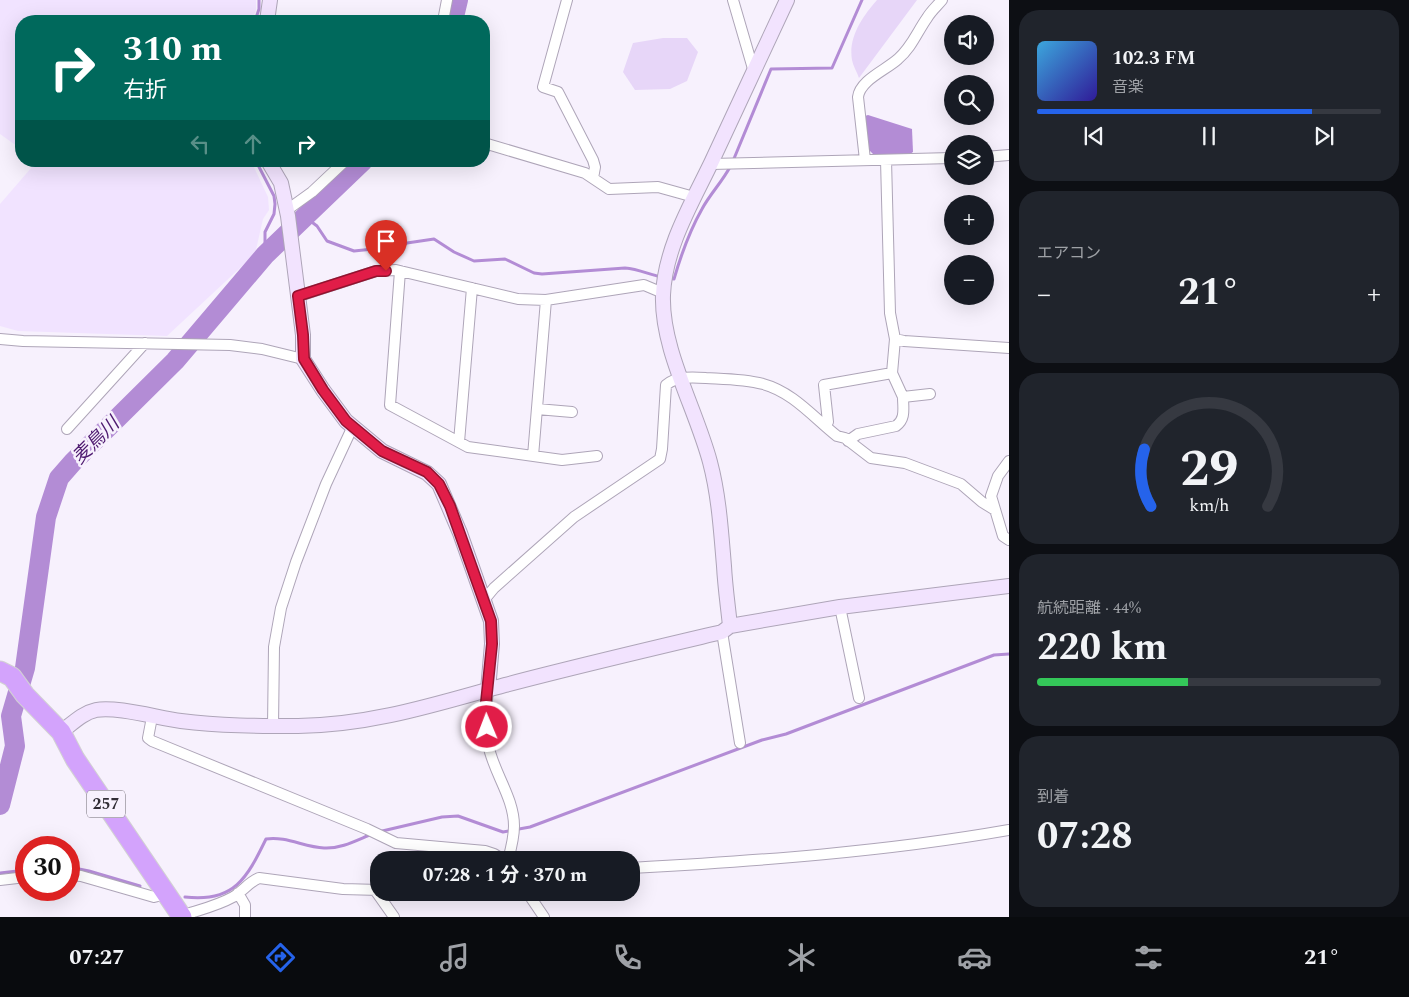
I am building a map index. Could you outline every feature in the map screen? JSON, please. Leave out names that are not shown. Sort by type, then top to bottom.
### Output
[{"type":"highway","name":"257","points":[[6,674],[61,732],[75,758],[181,916]]},
{"type":"street","points":[[268,15],[270,0]]},
{"type":"street","points":[[444,15],[447,0]]},
{"type":"street","points":[[567,0],[543,87],[558,92],[596,167],[593,178]]},
{"type":"street","points":[[733,0],[754,72]]},
{"type":"street","points":[[740,743],[726,629],[720,525],[711,464],[671,346],[666,324],[663,293],[675,242],[694,197],[787,0]]},
{"type":"street","points":[[865,160],[858,98],[859,90],[865,83],[899,58],[912,44],[927,17],[942,0]]},
{"type":"street","points":[[490,145],[586,172],[609,189],[658,187],[694,197]]},
{"type":"street","points":[[994,156],[1009,155]]},
{"type":"street","points":[[711,164],[944,158]]},
{"type":"street","points":[[848,441],[858,434],[896,426],[901,423],[903,418],[903,397],[892,372],[892,357],[896,346],[890,313],[886,160]]},
{"type":"street","points":[[272,167],[281,183],[287,210],[303,335],[304,359],[323,390],[346,421],[382,451],[427,472],[439,484],[450,506],[484,600],[491,621],[492,644],[485,712],[488,744],[497,774],[512,808],[514,833],[509,851]]},
{"type":"street","points":[[287,210],[312,192],[339,167]]},
{"type":"street","points":[[298,296],[376,271],[400,271],[518,299],[546,300],[644,285],[663,293]]},
{"type":"street","points":[[400,271],[390,405],[468,447],[562,460],[598,456]]},
{"type":"street","points":[[459,442],[472,288]]},
{"type":"street","points":[[533,456],[546,300]]},
{"type":"street","points":[[0,339],[230,345],[262,349],[304,359]]},
{"type":"street","points":[[895,339],[904,342],[1009,348]]},
{"type":"street","points":[[67,429],[145,343]]},
{"type":"street","points":[[825,426],[828,422],[824,385],[892,372]]},
{"type":"street","points":[[484,600],[494,588],[574,516],[660,459],[666,385],[681,378],[734,380],[762,384],[789,396],[837,436],[848,441],[871,458],[905,463],[961,484],[982,502],[995,510]]},
{"type":"street","points":[[903,397],[930,394]]},
{"type":"street","points":[[537,408],[572,412]]},
{"type":"street","points":[[273,726],[274,647],[281,608],[296,562],[326,484],[353,426]]},
{"type":"street","points":[[1009,461],[998,476],[991,496],[1003,536],[1009,540]]},
{"type":"street","points":[[61,732],[82,715],[94,710],[107,708],[152,717],[233,726],[306,726],[364,720],[419,710],[593,662],[726,629],[840,606],[1009,586]]},
{"type":"street","points":[[840,606],[859,698]]},
{"type":"street","points":[[152,717],[148,738],[152,741],[370,830],[396,843],[485,851]]},
{"type":"street","points":[[640,867],[854,851],[961,839],[1009,830]]},
{"type":"street","points":[[80,876],[154,897],[166,894]]},
{"type":"street","points":[[181,916],[219,904],[238,893],[251,881],[259,878],[343,889],[370,890]]},
{"type":"street","points":[[0,880],[15,879]]},
{"type":"street","points":[[238,893],[245,905],[245,917]]},
{"type":"street","points":[[384,901],[394,917]]},
{"type":"street","points":[[533,901],[544,917]]},
{"type":"shaded area","points":[[0,0],[256,0],[254,15],[15,15],[15,145],[0,134]]},
{"type":"shaded area","points":[[877,0],[917,0],[859,78],[852,60],[852,43],[862,20]]},
{"type":"shaded area","points":[[663,38],[687,38],[698,52],[687,81],[670,89],[635,90],[623,72],[633,43]]},
{"type":"shaded area","points":[[868,115],[912,129],[913,152],[910,154],[874,155],[868,149],[865,116]]},
{"type":"shaded area","points":[[32,167],[254,167],[268,197],[269,210],[263,219],[255,254],[167,336],[18,331],[0,326],[0,204]]},
{"type":"waterway","points":[[257,15],[259,0]]},
{"type":"waterway","name":"麦鳥川","points":[[454,15],[458,0]]},
{"type":"waterway","points":[[733,161],[771,69],[832,68],[862,0]]},
{"type":"waterway","points":[[259,167],[274,196],[275,204],[274,214],[265,232],[265,255]]},
{"type":"waterway","name":"麦鳥川","points":[[0,805],[15,746],[11,716],[25,668],[46,517],[59,478],[175,361],[265,255],[357,167]]},
{"type":"waterway","points":[[669,278],[674,279],[697,218],[730,167]]},
{"type":"waterway","points":[[305,217],[317,226],[327,241],[354,251],[402,246],[407,243],[434,239],[454,252],[474,261],[505,259],[534,273],[625,268],[661,277]]},
{"type":"waterway","points":[[378,832],[442,817],[458,816],[503,832],[530,827],[762,740],[786,734],[994,655],[1009,654]]},
{"type":"waterway","points":[[185,897],[202,898],[216,896],[227,892],[237,885],[252,865],[266,839],[281,839],[330,848],[349,844],[372,834]]},
{"type":"waterway","points":[[80,869],[140,886]]},
{"type":"waterway","points":[[0,873],[15,871]]},
{"type":"route","points":[[386,271],[376,271],[298,296],[304,359],[310,372],[346,421],[382,451],[427,472],[439,484],[450,506],[491,621],[492,644],[485,712],[487,727]]}]
